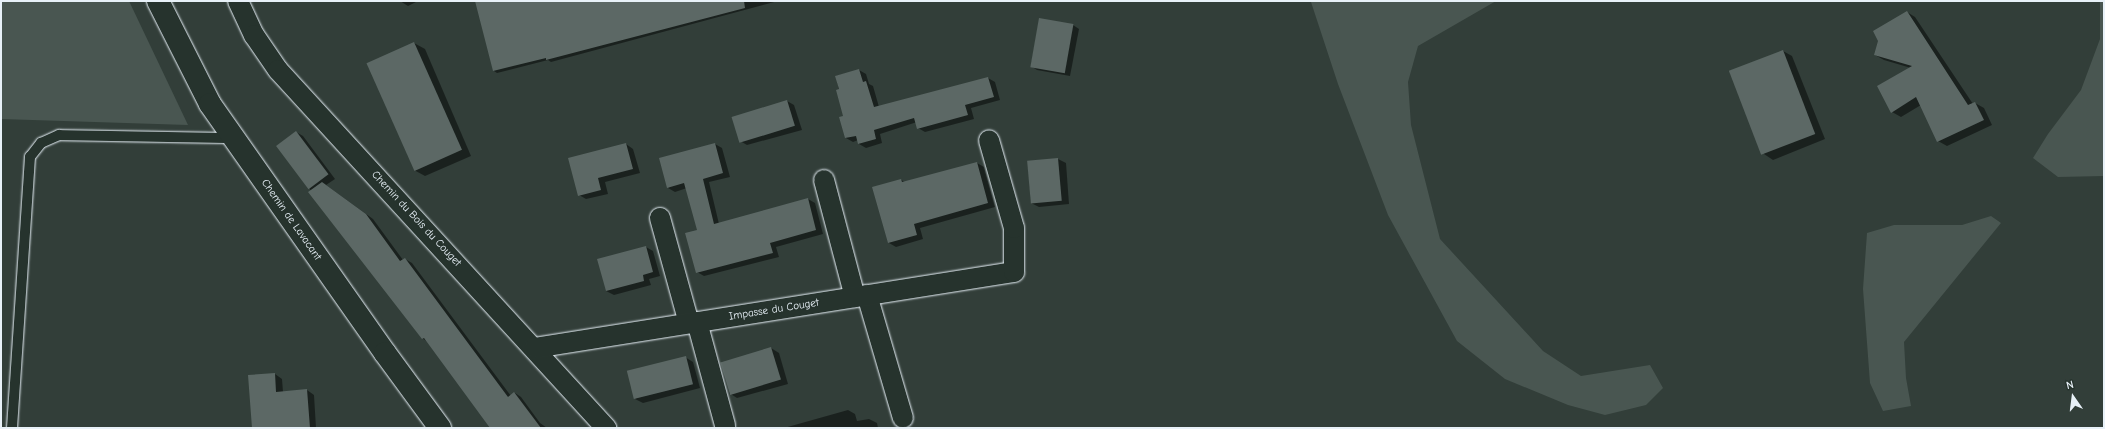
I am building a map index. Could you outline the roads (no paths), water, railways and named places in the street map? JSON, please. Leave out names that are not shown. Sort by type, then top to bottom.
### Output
[{"type":"street","name":"Chemin de Lavacant","points":[[158,1],[210,104],[385,354],[440,428]]},
{"type":"street","name":"Chemin du Bois du Couget","points":[[238,1],[254,35],[278,70],[606,428]]},
{"type":"street","name":"Impasse du Couget","points":[[534,348],[1014,272],[1014,228],[989,140]]},
{"type":"street","points":[[824,180],[861,296],[903,418]]},
{"type":"street","points":[[660,218],[725,425]]},
{"type":"lane","points":[[12,428],[30,157],[40,143],[59,135],[234,138]]}]
